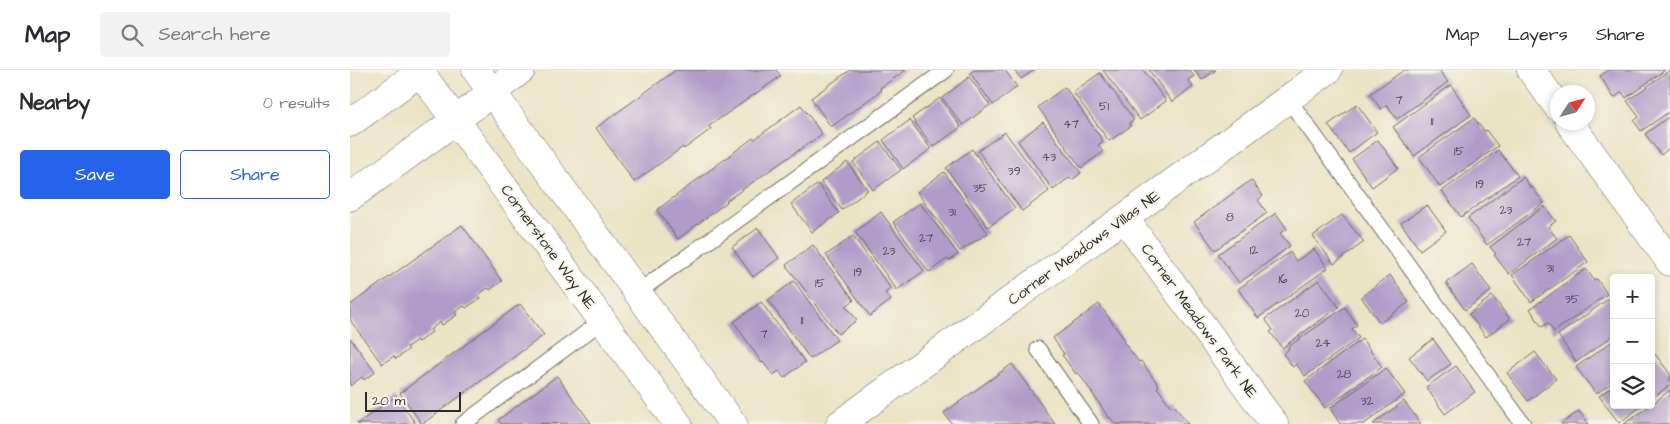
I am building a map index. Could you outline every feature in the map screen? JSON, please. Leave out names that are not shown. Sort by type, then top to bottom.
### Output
[{"type":"street","points":[[350,197],[456,120],[483,81],[520,70]]},
{"type":"street","name":"Corner Meadows Villas NE","points":[[840,424],[1328,70]]},
{"type":"street","points":[[1531,70],[1550,96]]},
{"type":"street","points":[[350,123],[421,71]]},
{"type":"street","name":"Cornerstone Way NE","points":[[421,71],[678,424]]},
{"type":"street","points":[[483,81],[733,424]]},
{"type":"street","points":[[1575,130],[1670,262]]},
{"type":"street","name":"Corner Meadows Park NE","points":[[1125,218],[1274,424]]},
{"type":"lane","points":[[638,292],[946,70]]},
{"type":"lane","points":[[1288,99],[1523,424]]},
{"type":"lane","points":[[464,424],[602,321]]},
{"type":"lane","points":[[1038,349],[1091,424]]},
{"type":"building","points":[[676,70],[776,70],[781,76],[709,126],[711,129],[684,149],[683,147],[634,182],[596,128]]},
{"type":"building","points":[[850,70],[906,70],[831,127],[811,98]]},
{"type":"building","points":[[974,70],[1005,70],[1017,87],[993,105],[970,73]]},
{"type":"building","points":[[1014,70],[1034,70],[1021,79]]},
{"type":"building","points":[[1103,70],[1143,70],[1166,101],[1140,120]]},
{"type":"building","points":[[1149,70],[1189,70],[1194,76],[1188,80],[1193,87],[1172,102]]},
{"type":"building","points":[[1194,70],[1216,70],[1202,80]]},
{"type":"building","points":[[1404,70],[1439,70],[1448,82],[1397,119],[1387,105],[1381,109],[1370,94]]},
{"type":"building","points":[[1608,70],[1665,70],[1626,98],[1622,92],[1614,98],[1600,76]]},
{"type":"building","points":[[1670,70],[1670,111],[1641,131],[1634,121],[1639,117],[1627,101]]},
{"type":"building","points":[[1100,73],[1134,120],[1129,123],[1131,126],[1109,141],[1073,92]]},
{"type":"building","points":[[969,77],[990,105],[963,125],[942,98]]},
{"type":"building","points":[[1451,85],[1471,115],[1414,156],[1393,127]]},
{"type":"building","points":[[1065,87],[1103,141],[1098,145],[1103,152],[1081,168],[1038,107]]},
{"type":"building","points":[[940,98],[961,127],[933,147],[912,118]]},
{"type":"building","points":[[1357,104],[1377,132],[1349,153],[1328,125]]},
{"type":"building","points":[[801,105],[822,134],[726,201],[678,239],[657,210],[753,138],[755,139]]},
{"type":"building","points":[[1670,116],[1670,151],[1668,149],[1661,155],[1645,134]]},
{"type":"building","points":[[1474,118],[1498,146],[1440,187],[1419,157]]},
{"type":"building","points":[[910,120],[931,149],[903,169],[883,140]]},
{"type":"building","points":[[1043,122],[1081,173],[1072,180],[1070,177],[1053,190],[1018,141]]},
{"type":"building","points":[[1005,132],[1049,191],[1022,211],[978,151]]},
{"type":"building","points":[[1378,140],[1398,168],[1372,187],[1352,159]]},
{"type":"building","points":[[880,142],[901,170],[873,190],[853,162]]},
{"type":"building","points":[[972,149],[1015,208],[988,227],[946,168]]},
{"type":"building","points":[[1498,150],[1518,176],[1461,217],[1442,191]]},
{"type":"building","points":[[847,162],[868,190],[842,210],[821,182]]},
{"type":"building","points":[[944,172],[988,233],[960,251],[917,192]]},
{"type":"building","points":[[1523,177],[1544,203],[1487,245],[1468,218]]},
{"type":"building","points":[[1251,180],[1263,196],[1258,200],[1267,213],[1215,250],[1194,222]]},
{"type":"building","points":[[818,184],[839,213],[812,232],[791,204]]},
{"type":"building","points":[[920,203],[958,254],[949,261],[947,259],[929,272],[893,222]]},
{"type":"building","points":[[1427,205],[1446,231],[1420,250],[1401,223]]},
{"type":"building","points":[[1544,206],[1556,221],[1548,227],[1557,238],[1509,274],[1490,247]]},
{"type":"building","points":[[881,212],[924,271],[897,290],[855,232]]},
{"type":"building","points":[[1276,213],[1287,229],[1280,233],[1290,246],[1239,283],[1218,254]]},
{"type":"building","points":[[1342,215],[1364,242],[1334,264],[1313,236]]},
{"type":"building","points":[[462,225],[502,281],[490,290],[488,288],[478,295],[481,298],[466,308],[464,306],[455,312],[457,315],[442,325],[440,322],[430,330],[432,332],[407,347],[409,349],[396,359],[394,356],[382,364],[350,320],[350,305]]},
{"type":"building","points":[[758,228],[779,258],[753,277],[732,247]]},
{"type":"building","points":[[1569,235],[1588,262],[1531,302],[1512,275]]},
{"type":"building","points":[[853,236],[891,289],[885,293],[891,300],[870,316],[826,255]]},
{"type":"building","points":[[813,245],[854,300],[846,306],[857,320],[838,334],[786,265]]},
{"type":"building","points":[[1314,249],[1328,268],[1258,318],[1238,289],[1290,252],[1296,261]]},
{"type":"building","points":[[1472,264],[1491,291],[1465,310],[1446,283]]},
{"type":"building","points":[[1586,269],[1594,280],[1597,279],[1607,294],[1554,332],[1548,323],[1542,327],[1530,309]]},
{"type":"building","points":[[1390,275],[1409,302],[1380,323],[1361,297]]},
{"type":"building","points":[[1319,280],[1339,307],[1282,348],[1270,332],[1273,330],[1265,319]]},
{"type":"building","points":[[794,281],[837,340],[810,359],[768,300]]},
{"type":"building","points":[[1492,296],[1510,319],[1486,337],[1469,314]]},
{"type":"building","points":[[1610,298],[1610,338],[1576,362],[1558,335]]},
{"type":"building","points":[[761,302],[805,362],[784,378],[779,371],[773,375],[762,363],[734,322]]},
{"type":"building","points":[[520,304],[544,335],[422,424],[400,393]]},
{"type":"building","points":[[1099,304],[1125,340],[1123,341],[1139,362],[1141,361],[1159,386],[1157,387],[1171,407],[1174,405],[1188,424],[1115,424],[1078,372],[1076,374],[1062,355],[1064,354],[1053,338]]},
{"type":"building","points":[[1345,307],[1357,325],[1352,329],[1359,338],[1305,376],[1296,364],[1293,367],[1283,354],[1289,349],[1288,347]]},
{"type":"building","points":[[350,338],[375,372],[364,380],[362,377],[350,386]]},
{"type":"building","points":[[1362,339],[1382,367],[1325,408],[1305,381]]},
{"type":"building","points":[[1433,339],[1451,364],[1427,381],[1409,357]]},
{"type":"building","points":[[1610,343],[1610,384],[1596,394],[1576,367]]},
{"type":"building","points":[[1535,352],[1556,379],[1528,401],[1507,373]]},
{"type":"building","points":[[1655,354],[1670,374],[1670,385],[1655,396]]},
{"type":"building","points":[[1012,364],[1055,424],[952,424],[944,413]]},
{"type":"building","points":[[1456,366],[1475,392],[1445,414],[1426,387]]},
{"type":"building","points":[[1386,368],[1405,394],[1364,424],[1340,424],[1330,408]]},
{"type":"building","points":[[557,376],[591,423],[502,424],[498,420]]},
{"type":"building","points":[[1610,388],[1610,409],[1638,409],[1619,423],[1599,396]]},
{"type":"building","points":[[1670,390],[1670,424],[1624,424],[1645,409],[1655,409],[1655,402]]},
{"type":"building","points":[[396,396],[416,424],[357,424]]},
{"type":"building","points":[[1404,401],[1421,424],[1373,424]]},
{"type":"building","points":[[1579,411],[1589,424],[1561,424]]}]
